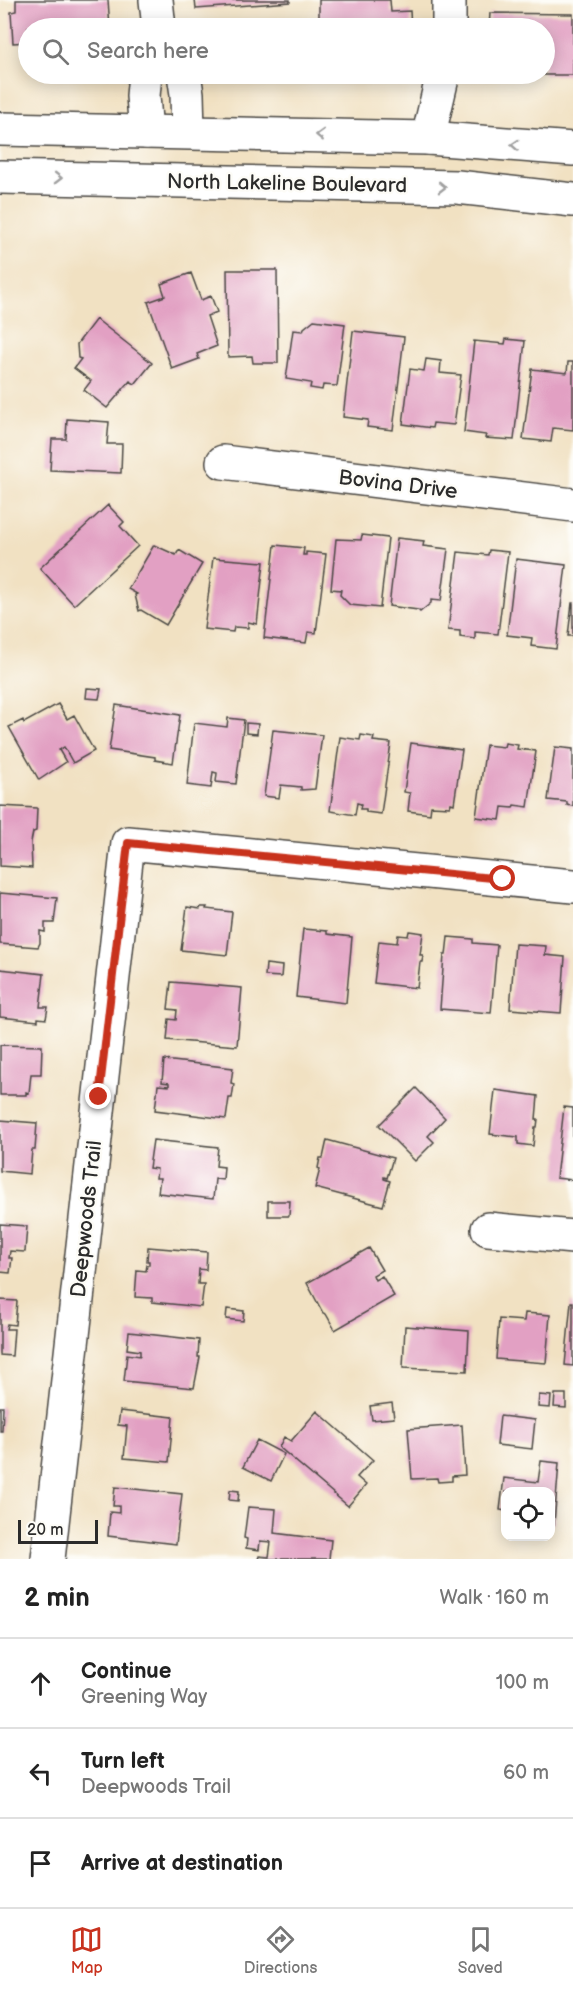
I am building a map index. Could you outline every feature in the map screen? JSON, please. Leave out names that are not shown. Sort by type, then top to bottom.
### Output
[{"type":"street","points":[[156,0],[158,18]]},
{"type":"street","points":[[449,0],[449,18]]},
{"type":"street","points":[[145,84],[143,96],[146,132]]},
{"type":"street","points":[[186,84],[188,132]]},
{"type":"street","points":[[428,138],[441,84]]},
{"type":"street","points":[[0,129],[428,138],[573,149]]},
{"type":"street","name":"North Lakeline Boulevard","points":[[0,177],[457,187],[573,200]]},
{"type":"street","name":"Bovina Drive","points":[[223,462],[573,505]]},
{"type":"street","name":"Deepwoods Trail","points":[[48,1559],[128,843],[573,886]]},
{"type":"street","points":[[488,1229],[573,1237]]},
{"type":"building","points":[[16,0],[108,0],[109,18],[18,18],[18,43],[13,43],[11,12],[16,11]]},
{"type":"building","points":[[195,0],[290,0],[290,2],[196,9]]},
{"type":"building","points":[[319,0],[390,0],[391,12],[410,11],[410,18],[319,18]]},
{"type":"building","points":[[490,13],[573,14],[573,75],[555,75],[555,18],[490,18]]},
{"type":"building","points":[[227,270],[277,270],[278,363],[253,363],[252,356],[228,357]]},
{"type":"building","points":[[191,273],[201,300],[211,296],[217,312],[207,316],[217,346],[197,354],[199,359],[172,369],[148,302],[165,296],[161,284]]},
{"type":"building","points":[[96,319],[152,363],[135,384],[130,381],[107,408],[84,390],[91,381],[74,368],[81,359],[78,358],[77,344]]},
{"type":"building","points":[[314,320],[345,324],[337,386],[323,385],[322,390],[310,388],[311,383],[286,379],[293,330],[303,331]]},
{"type":"building","points":[[353,331],[404,337],[393,430],[367,427],[368,420],[343,417]]},
{"type":"building","points":[[506,339],[525,341],[514,440],[485,438],[486,435],[464,432],[474,341],[505,344]]},
{"type":"building","points":[[426,359],[441,361],[440,373],[461,375],[454,425],[433,423],[432,428],[403,424],[410,369],[424,371]]},
{"type":"building","points":[[568,362],[573,362],[573,430],[553,428],[551,442],[523,439],[532,369],[567,373]]},
{"type":"building","points":[[67,419],[109,422],[107,444],[122,444],[121,473],[50,470],[52,439],[66,439]]},
{"type":"building","points":[[108,505],[124,522],[120,526],[138,546],[74,605],[40,568]]},
{"type":"building","points":[[362,535],[388,538],[380,608],[350,605],[340,595],[341,590],[331,589],[336,539],[361,540]]},
{"type":"building","points":[[397,538],[424,541],[423,546],[448,549],[441,601],[431,600],[431,603],[420,612],[389,606]]},
{"type":"building","points":[[154,545],[176,555],[179,550],[202,564],[166,625],[141,610],[139,611],[135,595],[137,594],[128,589]]},
{"type":"building","points":[[275,545],[304,548],[303,555],[306,555],[306,552],[326,554],[316,633],[308,632],[306,643],[264,638]]},
{"type":"building","points":[[489,550],[508,552],[498,634],[475,632],[475,639],[460,637],[460,631],[448,630],[458,552],[488,555]]},
{"type":"building","points":[[213,558],[264,562],[257,624],[248,622],[248,628],[234,627],[233,632],[204,629]]},
{"type":"building","points":[[516,559],[566,565],[556,649],[531,646],[532,638],[507,635]]},
{"type":"building","points":[[572,603],[573,636],[568,636]]},
{"type":"building","points":[[87,688],[101,689],[99,699],[86,698]]},
{"type":"building","points":[[58,704],[67,719],[74,715],[94,751],[73,763],[64,747],[59,750],[66,762],[39,780],[9,727],[23,720],[24,723]]},
{"type":"building","points":[[116,705],[180,715],[173,763],[155,760],[155,757],[109,750]]},
{"type":"building","points":[[228,718],[244,720],[236,784],[216,782],[217,773],[213,772],[211,788],[187,785],[194,723],[227,727]]},
{"type":"building","points":[[246,723],[258,724],[257,734],[246,733]]},
{"type":"building","points":[[273,730],[322,735],[315,789],[301,790],[301,787],[281,785],[279,798],[264,796]]},
{"type":"building","points":[[361,735],[374,737],[373,741],[391,743],[381,814],[366,812],[366,809],[360,809],[361,804],[357,803],[355,815],[330,811],[340,737],[360,740]]},
{"type":"building","points":[[411,743],[462,750],[454,804],[451,803],[450,807],[431,806],[430,814],[408,811],[410,793],[404,792]]},
{"type":"building","points":[[505,743],[518,745],[517,749],[536,751],[528,807],[514,805],[513,808],[502,807],[500,820],[476,817],[486,745],[504,747]]},
{"type":"building","points":[[555,747],[573,749],[573,806],[567,805],[567,802],[548,800]]},
{"type":"building","points":[[0,806],[37,808],[36,831],[33,832],[31,842],[32,868],[0,866]]},
{"type":"building","points":[[0,893],[57,898],[54,923],[45,923],[45,932],[40,931],[38,947],[0,944]]},
{"type":"building","points":[[187,907],[200,909],[207,907],[206,909],[232,912],[227,955],[181,950]]},
{"type":"building","points":[[303,929],[327,931],[327,934],[352,937],[346,1003],[296,997]]},
{"type":"building","points":[[409,931],[423,933],[420,955],[423,955],[417,988],[374,983],[379,941],[397,943],[398,935],[408,936]]},
{"type":"building","points":[[448,937],[473,939],[473,943],[497,945],[491,1013],[440,1009],[444,955],[446,955]]},
{"type":"building","points":[[515,944],[546,946],[545,955],[565,957],[561,1013],[510,1009]]},
{"type":"building","points":[[266,964],[282,966],[281,977],[265,976]]},
{"type":"building","points":[[0,969],[44,974],[40,1007],[48,1007],[46,1019],[38,1018],[38,1021],[0,1017]]},
{"type":"building","points":[[171,982],[242,988],[237,1046],[167,1040],[169,1019],[176,1020],[177,1010],[168,1009]]},
{"type":"building","points":[[0,1045],[42,1046],[41,1074],[31,1074],[29,1093],[26,1092],[26,1095],[0,1095]]},
{"type":"building","points":[[164,1060],[233,1068],[231,1083],[234,1084],[226,1119],[155,1110],[158,1085],[169,1086],[169,1083],[162,1082]]},
{"type":"building","points":[[416,1088],[445,1118],[428,1136],[434,1142],[415,1161],[379,1125]]},
{"type":"building","points":[[495,1090],[538,1096],[536,1119],[538,1119],[533,1146],[518,1144],[518,1137],[490,1134]]},
{"type":"building","points":[[564,1107],[573,1108],[573,1180],[556,1178]]},
{"type":"building","points":[[0,1120],[37,1123],[30,1174],[0,1171]]},
{"type":"building","points":[[153,1140],[218,1147],[216,1166],[224,1167],[223,1180],[215,1179],[213,1199],[158,1193],[160,1178],[156,1178],[157,1169],[149,1168]]},
{"type":"building","points":[[327,1140],[393,1158],[387,1178],[384,1177],[390,1181],[383,1206],[315,1188],[320,1169],[318,1168],[320,1158],[323,1158]]},
{"type":"building","points":[[268,1201],[290,1201],[289,1216],[268,1216]]},
{"type":"building","points":[[0,1224],[27,1226],[25,1252],[10,1251],[9,1258],[12,1258],[10,1273],[0,1272]]},
{"type":"building","points":[[148,1247],[207,1252],[206,1270],[199,1269],[198,1284],[204,1284],[201,1307],[152,1302],[152,1298],[135,1297],[137,1270],[146,1271],[149,1265]]},
{"type":"building","points":[[369,1248],[382,1270],[373,1275],[375,1280],[382,1276],[394,1296],[335,1330],[307,1283]]},
{"type":"building","points":[[0,1300],[17,1301],[15,1325],[7,1324],[6,1329],[14,1329],[12,1356],[0,1355]]},
{"type":"building","points":[[571,1302],[573,1302],[573,1366],[565,1365]]},
{"type":"building","points":[[227,1309],[244,1311],[243,1321],[226,1319]]},
{"type":"building","points":[[525,1313],[550,1315],[546,1363],[496,1359],[499,1319],[524,1321]]},
{"type":"building","points":[[405,1326],[469,1331],[467,1371],[403,1368]]},
{"type":"building","points":[[129,1332],[199,1340],[198,1357],[200,1357],[194,1388],[124,1381],[127,1354],[140,1356],[140,1351],[127,1349]]},
{"type":"building","points":[[555,1394],[566,1394],[566,1408],[554,1407]]},
{"type":"building","points":[[539,1395],[551,1396],[550,1408],[538,1407]]},
{"type":"building","points":[[392,1403],[394,1418],[372,1420],[370,1406]]},
{"type":"building","points":[[0,1407],[3,1407],[2,1431],[0,1431]]},
{"type":"building","points":[[120,1411],[173,1417],[169,1462],[124,1458],[127,1426],[118,1425]]},
{"type":"building","points":[[317,1411],[373,1460],[357,1477],[366,1485],[348,1506],[279,1447],[284,1437],[291,1441]]},
{"type":"building","points":[[500,1416],[535,1420],[532,1449],[497,1445]]},
{"type":"building","points":[[462,1425],[465,1475],[452,1476],[452,1481],[438,1482],[437,1478],[412,1479],[408,1429]]},
{"type":"building","points":[[257,1440],[284,1454],[271,1481],[243,1467]]},
{"type":"building","points":[[541,1461],[559,1463],[555,1512],[555,1487],[503,1487],[504,1478],[538,1482]]},
{"type":"building","points":[[115,1487],[182,1494],[176,1544],[108,1536],[110,1512],[119,1513],[119,1506],[113,1506]]},
{"type":"building","points":[[230,1490],[239,1491],[238,1501],[229,1500]]},
{"type":"building","points":[[248,1507],[276,1509],[274,1533],[331,1540],[329,1559],[258,1559],[259,1556],[269,1557],[271,1542],[260,1541],[259,1550],[246,1548],[247,1539],[244,1538]]},
{"type":"route","points":[[99,1097],[128,843],[503,879]]}]
